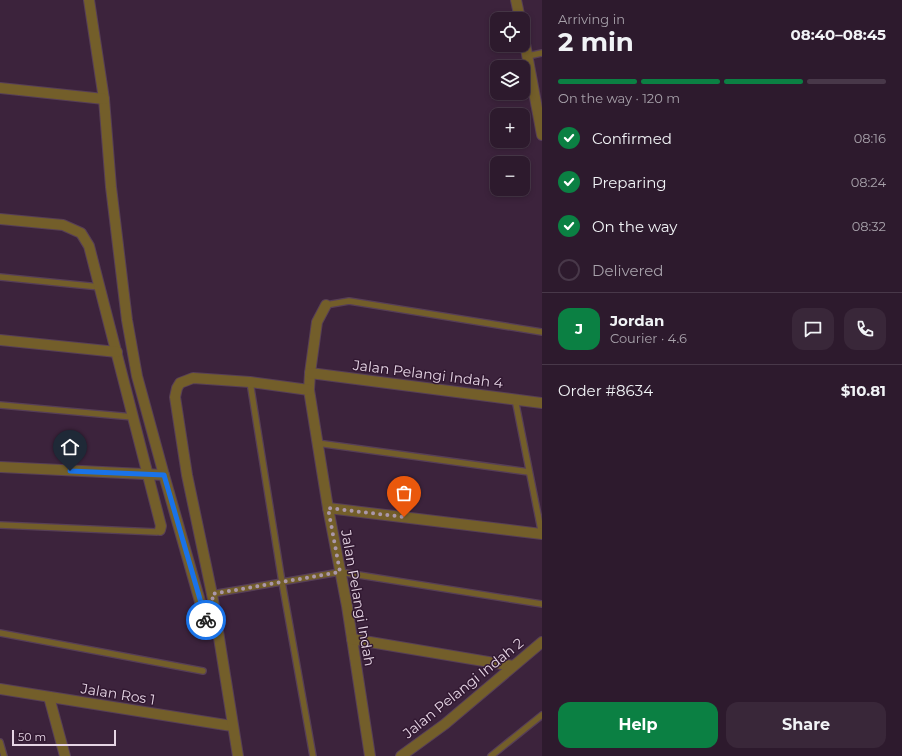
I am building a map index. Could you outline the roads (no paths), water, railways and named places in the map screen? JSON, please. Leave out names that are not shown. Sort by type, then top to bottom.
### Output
[{"type":"street","points":[[89,0],[104,99],[111,187],[127,320],[137,376],[205,619],[208,624],[216,628]]},
{"type":"street","points":[[516,0],[519,12]]},
{"type":"street","points":[[527,52],[541,119],[542,135]]},
{"type":"street","points":[[0,88],[104,99]]},
{"type":"street","points":[[0,219],[63,224],[80,233],[89,246],[161,526],[160,530]]},
{"type":"street","name":"Jalan Pelangi Indah","points":[[326,305],[317,322],[309,390],[328,508],[352,639],[370,756]]},
{"type":"street","points":[[0,340],[116,352]]},
{"type":"street","name":"Jalan Pelangi Indah 4","points":[[310,373],[542,403]]},
{"type":"street","points":[[238,756],[216,628],[212,594],[187,475],[175,396],[180,383],[193,378],[250,382],[309,390]]},
{"type":"street","points":[[0,467],[164,475]]},
{"type":"street","points":[[328,508],[542,535]]},
{"type":"street","points":[[352,639],[513,666]]},
{"type":"street","name":"Jalan Pelangi Indah 2","points":[[401,756],[445,724],[542,642]]},
{"type":"street","name":"Jalan Ros 1","points":[[0,689],[232,726]]},
{"type":"street","points":[[49,697],[65,756]]},
{"type":"lane","points":[[528,56],[542,53]]},
{"type":"lane","points":[[0,277],[100,287]]},
{"type":"lane","points":[[326,305],[348,301],[542,332]]},
{"type":"lane","points":[[250,382],[282,582],[313,756]]},
{"type":"lane","points":[[515,399],[542,535]]},
{"type":"lane","points":[[0,405],[133,417]]},
{"type":"lane","points":[[317,443],[529,472]]},
{"type":"lane","points":[[0,525],[157,532],[160,530]]},
{"type":"lane","points":[[212,594],[340,572],[542,604]]},
{"type":"lane","points":[[0,632],[203,671]]},
{"type":"lane","points":[[491,756],[542,715]]},
{"type":"lane","points":[[0,742],[4,756]]}]
